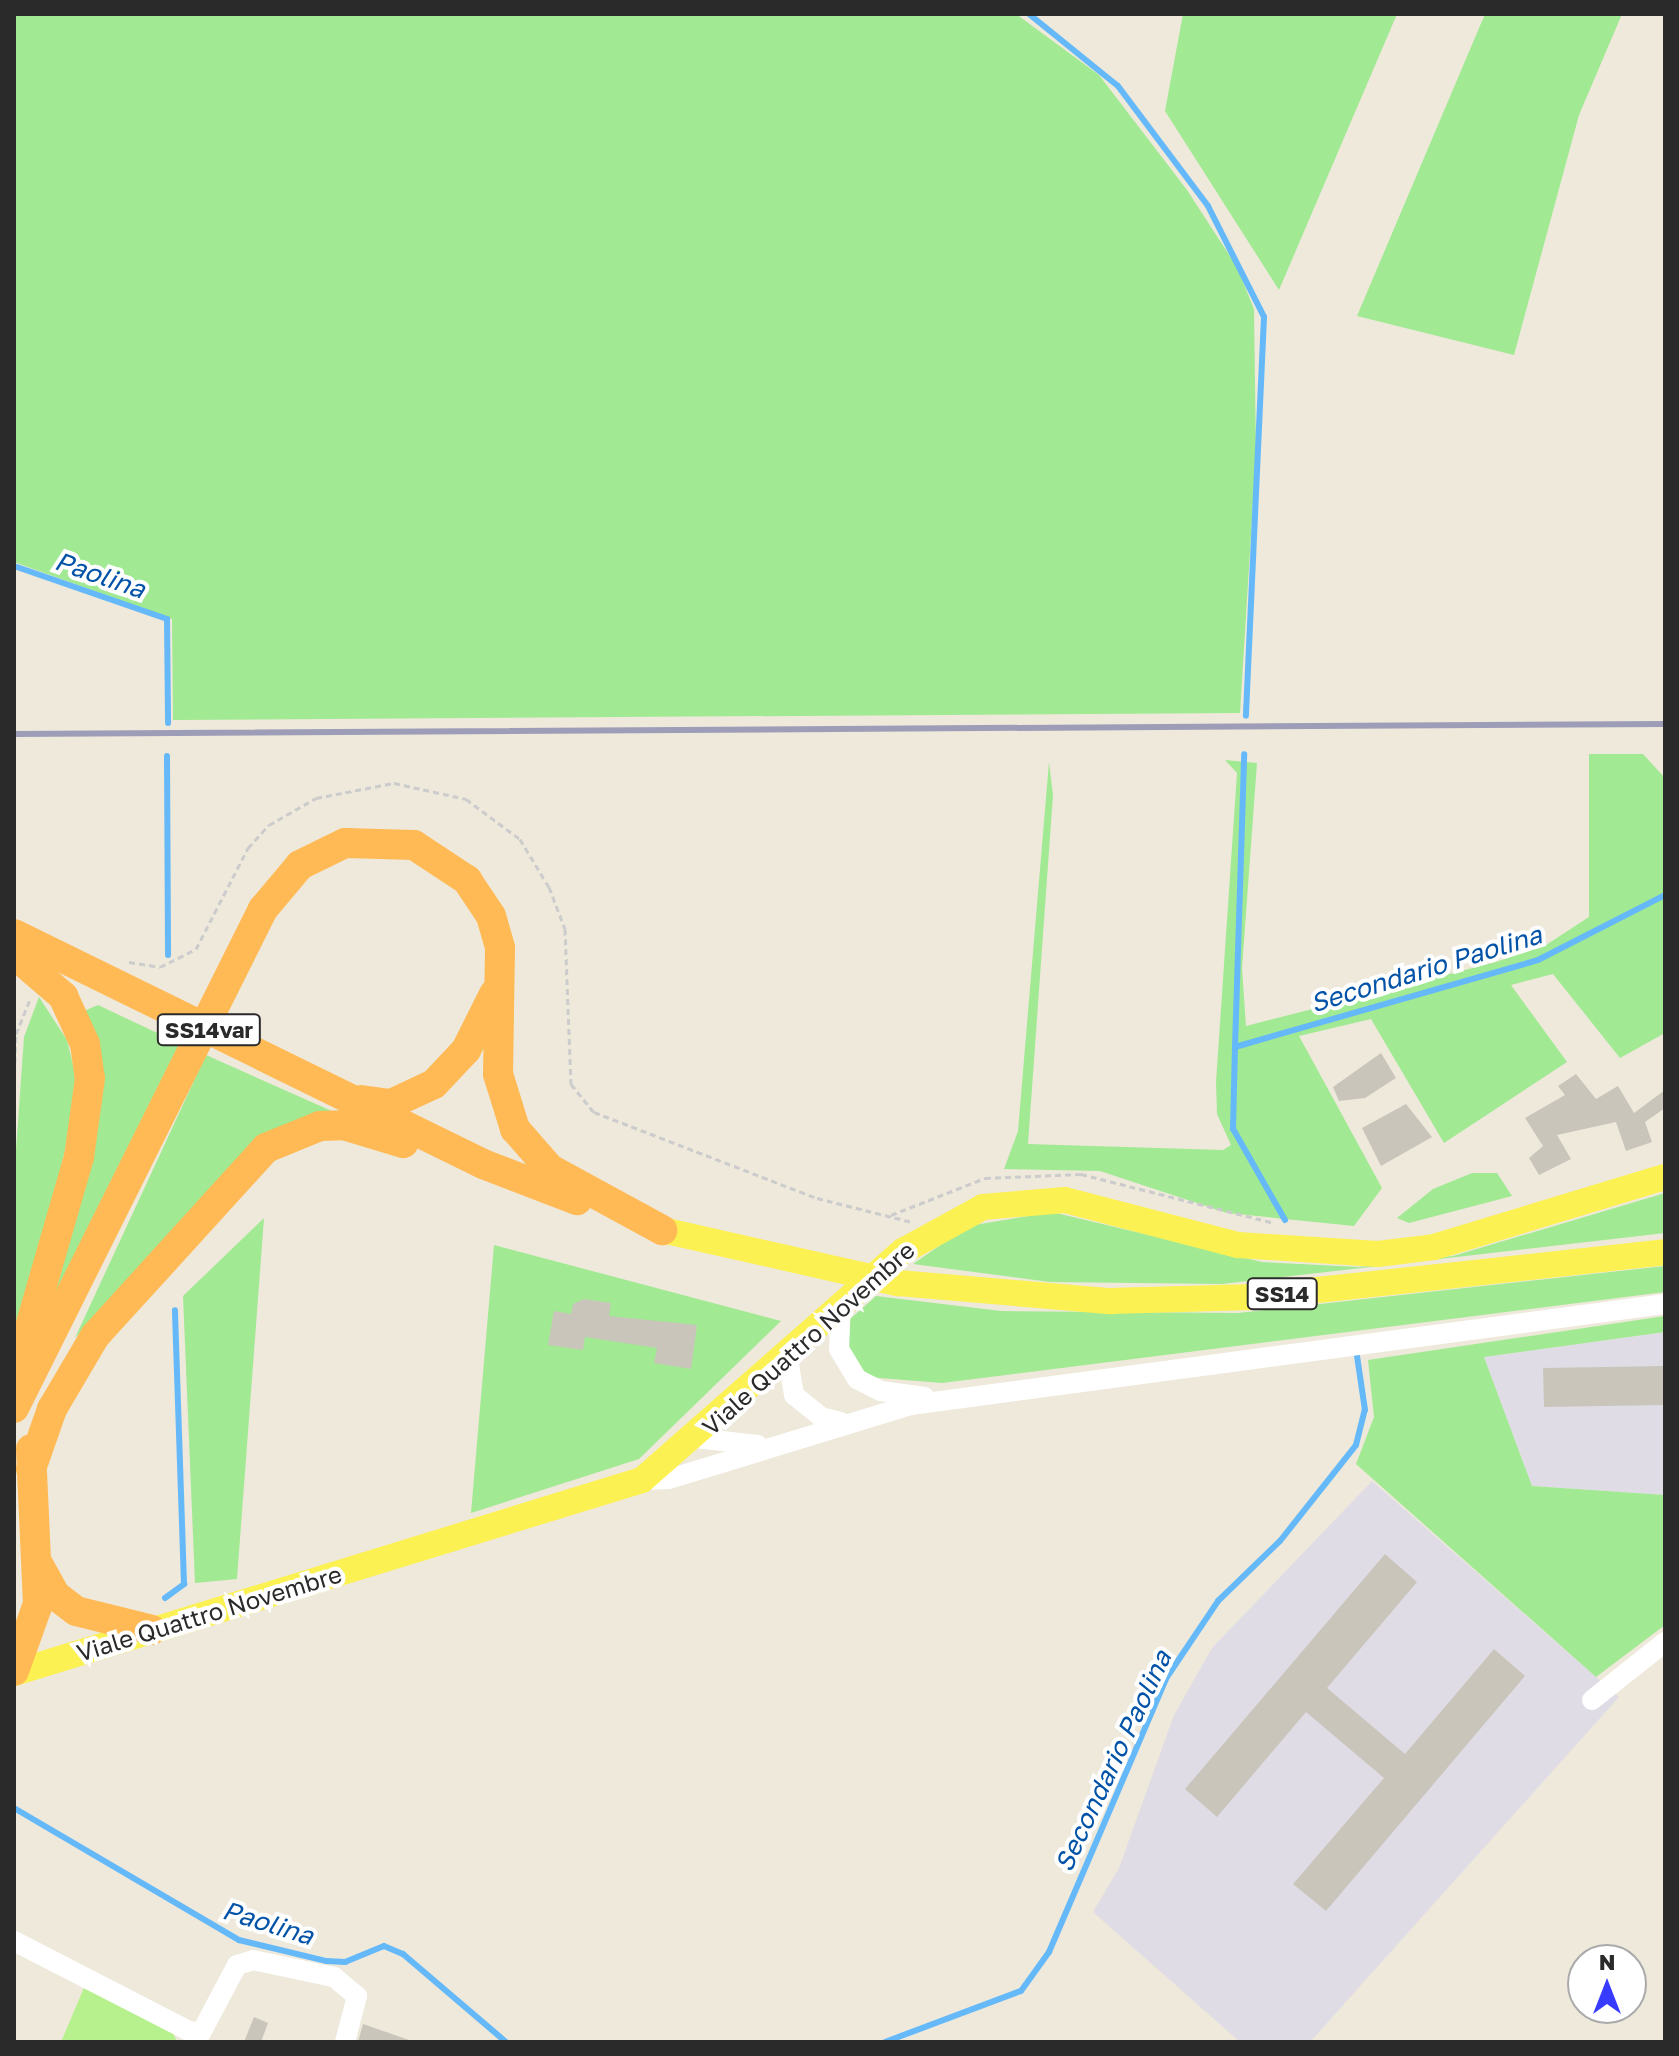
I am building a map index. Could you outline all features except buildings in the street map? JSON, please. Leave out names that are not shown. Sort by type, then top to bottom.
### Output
[{"type":"highway","points":[[14,1408],[77,1295],[263,909],[300,865],[328,848],[367,840],[430,852],[467,880],[491,916],[500,981],[498,1074],[515,1129],[550,1169],[662,1230]]},
{"type":"highway","name":"SS14var","points":[[14,934],[483,1164],[662,1230]]},
{"type":"highway","points":[[14,954],[63,996],[85,1044],[88,1121],[14,1375]]},
{"type":"highway","points":[[337,1093],[391,1104],[434,1084],[466,1050],[500,981]]},
{"type":"highway","points":[[31,1469],[52,1409],[95,1336],[266,1148],[320,1126],[343,1125],[483,1164]]},
{"type":"highway","points":[[15,1672],[38,1604],[31,1469],[43,1391],[77,1295]]},
{"type":"highway","points":[[36,1561],[55,1595],[76,1611],[152,1630]]},
{"type":"main road","name":"Viale Quattro Novembre","points":[[15,1672],[642,1480],[695,1438],[841,1304],[935,1229],[983,1207],[1028,1200],[1100,1206],[1238,1245],[1343,1255],[1434,1247],[1665,1177]]},
{"type":"main road","name":"SS14","points":[[662,1230],[830,1271],[898,1283],[1057,1299],[1194,1301],[1665,1252]]},
{"type":"street","points":[[841,1304],[839,1349],[857,1379],[881,1391],[945,1400]]},
{"type":"street","points":[[642,1480],[669,1479],[841,1422],[945,1400],[1665,1304]]},
{"type":"street","points":[[787,1353],[794,1395],[841,1422]]},
{"type":"street","points":[[695,1438],[774,1444]]},
{"type":"street","points":[[1592,1700],[1665,1642]]},
{"type":"street","points":[[14,1941],[189,2031],[201,2033],[237,1965],[253,1960],[334,1977],[357,1996],[345,2042]]},
{"type":"path","points":[[124,961],[160,967],[196,949],[248,848],[269,825],[335,789],[425,786],[466,799],[508,829],[549,887],[565,929],[571,1084],[594,1112],[817,1198],[891,1215]]},
{"type":"path","points":[[14,1082],[16,1034],[35,989]]},
{"type":"shaded area","points":[[1665,1332],[1665,1495],[1532,1486],[1484,1357]]},
{"type":"shaded area","points":[[1372,1481],[1619,1697],[1310,2042],[1240,2042],[1093,1912],[1119,1868],[1174,1715],[1212,1648]]},
{"type":"green space","points":[[14,14],[1016,14],[1099,75],[1187,190],[1237,267],[1254,309],[1256,454],[1240,713],[173,720],[172,619],[14,562]]},
{"type":"green space","points":[[1183,14],[1397,14],[1279,290],[1165,111]]},
{"type":"green space","points":[[1485,14],[1622,14],[1579,115],[1514,355],[1357,316]]},
{"type":"green space","points":[[1589,754],[1643,754],[1665,778],[1665,1033],[1620,1058],[1553,974],[1511,985],[1567,1062],[1444,1143],[1371,1019],[1299,1036],[1382,1188],[1354,1226],[1227,1213],[1100,1171],[1004,1169],[1018,1131],[1049,762],[1053,795],[1028,1144],[1223,1150],[1231,1145],[1217,1114],[1216,1082],[1237,773],[1225,760],[1257,763],[1242,968],[1246,1026],[1496,962],[1546,945],[1589,917]]},
{"type":"green space","points":[[39,997],[67,1040],[79,1089],[14,1371],[14,1178],[24,1037]]},
{"type":"green space","points":[[98,1005],[189,1048],[48,1327],[84,1011]]},
{"type":"green space","points":[[206,1055],[334,1112],[237,1163],[75,1338]]},
{"type":"green space","points":[[1472,1173],[1497,1173],[1512,1196],[1409,1223],[1397,1218],[1433,1189]]},
{"type":"green space","points":[[1665,1193],[1665,1233],[1222,1284],[1050,1282],[913,1264],[968,1226],[1052,1212],[1262,1262],[1359,1267],[1453,1256]]},
{"type":"green space","points":[[264,1218],[237,1579],[195,1583],[183,1296]]},
{"type":"green space","points":[[494,1245],[781,1321],[639,1459],[471,1513]]},
{"type":"green space","points":[[1665,1266],[1665,1292],[942,1383],[867,1377],[852,1361],[846,1336],[850,1319],[876,1296],[1001,1311],[1238,1313]]},
{"type":"green space","points":[[1665,1316],[1665,1332],[1484,1357],[1532,1486],[1665,1495],[1665,1625],[1596,1677],[1356,1464],[1374,1417],[1368,1360]]},
{"type":"green space","points":[[86,1983],[172,2031],[177,2042],[61,2042]]},
{"type":"waterway","points":[[1029,14],[1118,86],[1208,206],[1264,317],[1246,716]]},
{"type":"waterway","name":"Paolina","points":[[14,566],[167,619],[168,723]]},
{"type":"waterway","name":"Secondario Paolina","points":[[1235,1047],[1244,754]]},
{"type":"waterway","name":"Paolina","points":[[167,756],[168,955]]},
{"type":"waterway","name":"Secondario Paolina","points":[[1285,1220],[1233,1129],[1235,1047],[1538,960],[1665,895]]},
{"type":"waterway","name":"Paolina","points":[[165,1598],[184,1584],[175,1310]]},
{"type":"waterway","name":"Secondario Paolina","points":[[885,2042],[1021,1991],[1049,1952],[1167,1677],[1218,1601],[1280,1541],[1356,1445],[1365,1410],[1357,1356]]},
{"type":"waterway","name":"Paolina","points":[[14,1808],[239,1940],[326,1961],[345,1962],[384,1946],[403,1954],[506,2042]]},
{"type":"railway","points":[[14,734],[1665,724]]}]
